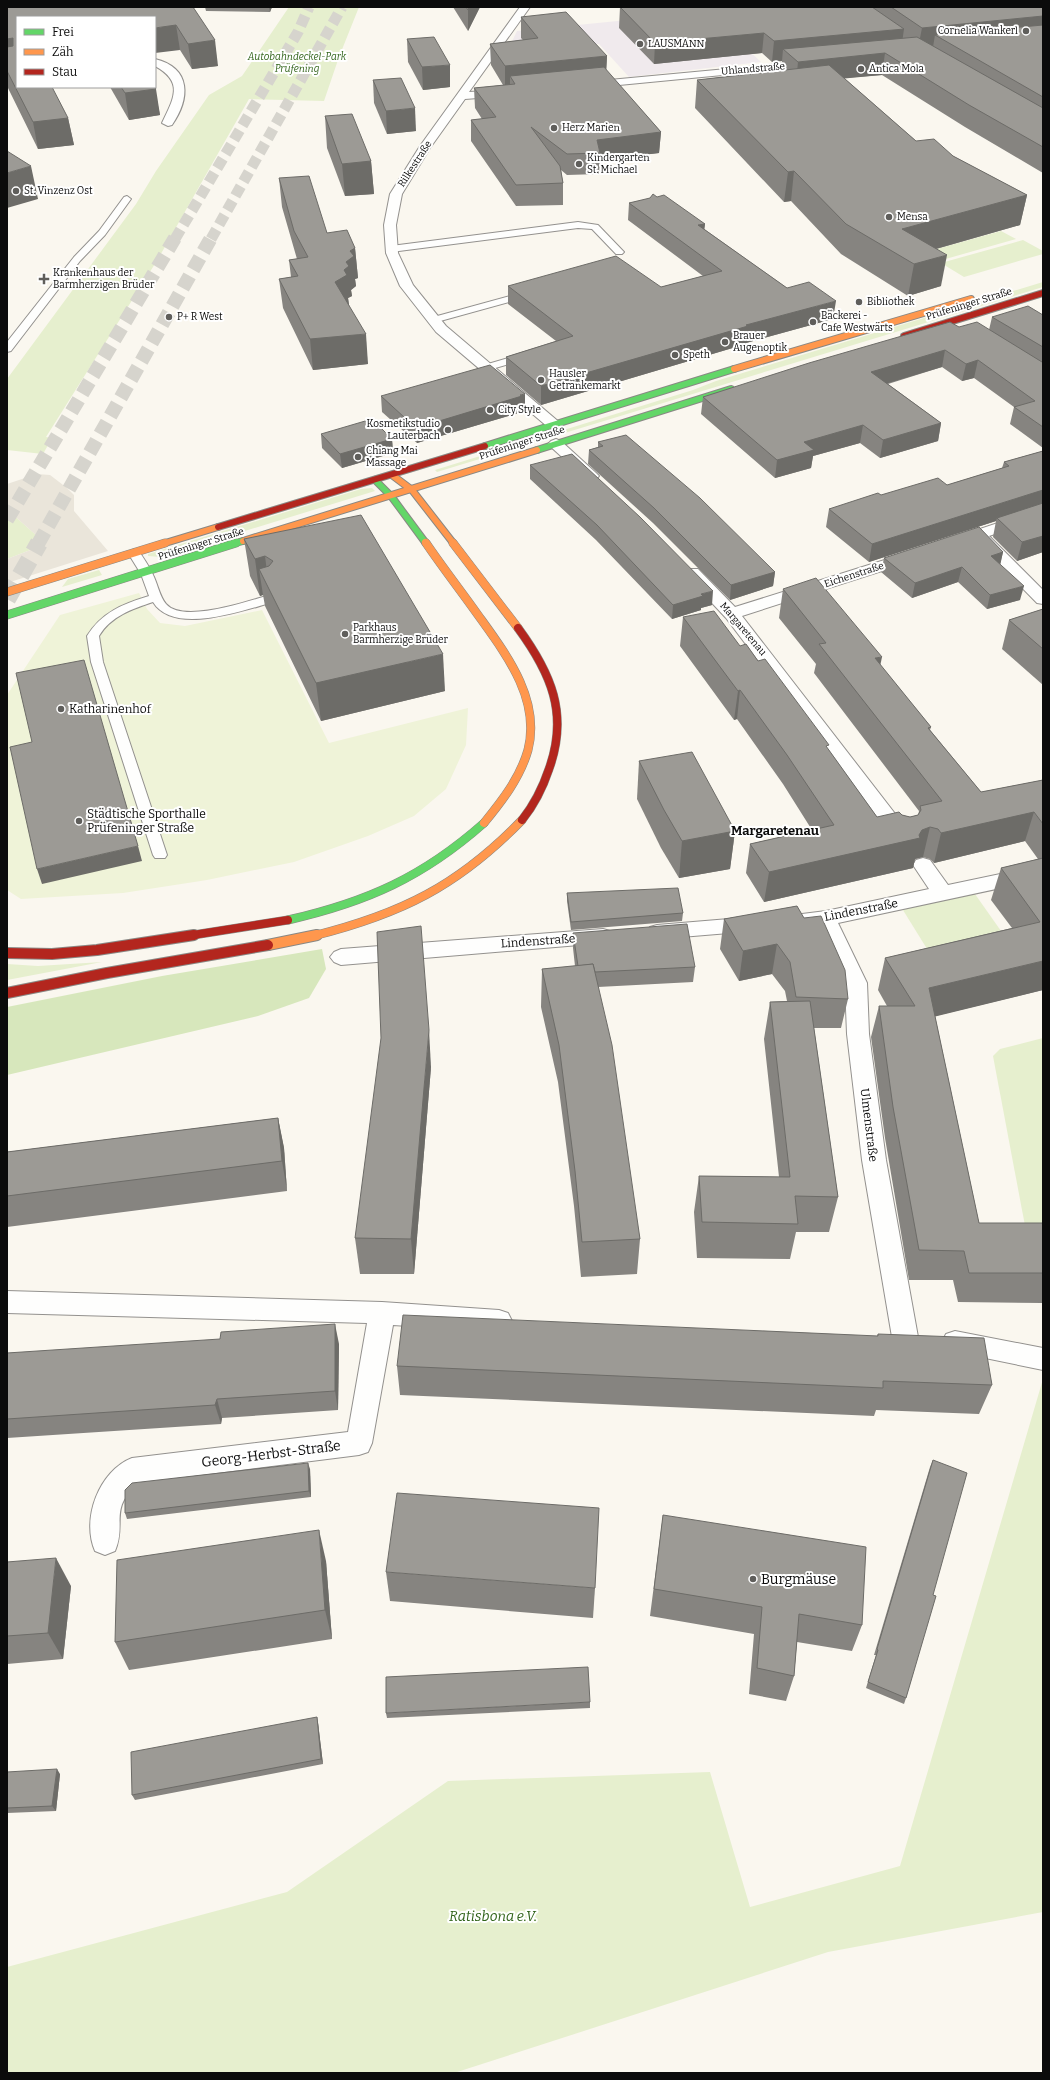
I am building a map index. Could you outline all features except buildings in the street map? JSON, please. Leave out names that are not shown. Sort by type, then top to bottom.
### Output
[{"type":"main road","name":"Prüfeninger Straße","points":[[894,339],[1043,293]]},
{"type":"main road","name":"Prüfeninger Straße","points":[[7,592],[392,475],[781,354],[982,296]]},
{"type":"main road","name":"Prüfeninger Straße","points":[[7,615],[743,386]]},
{"type":"main road","points":[[7,993],[292,940],[355,925],[417,900],[460,875],[499,846],[529,812],[547,778],[558,744],[558,708],[549,677],[530,646],[412,490],[392,475]]},
{"type":"main road","points":[[7,953],[56,955],[110,949],[324,912],[373,895],[423,871],[459,847],[492,815],[512,787],[525,759],[531,734],[528,705],[520,677],[506,654],[391,496],[375,480]]},
{"type":"street","name":"Rilkestraße","points":[[525,7],[464,96],[424,148],[396,194],[390,225],[391,249],[397,267],[407,286],[433,320],[454,341],[554,425]]},
{"type":"street","points":[[156,63],[172,72],[180,84],[181,96],[168,124]]},
{"type":"street","name":"Uhlandstraße","points":[[573,87],[821,63]]},
{"type":"street","points":[[464,96],[511,92]]},
{"type":"street","points":[[955,320],[968,328]]},
{"type":"street","points":[[556,444],[601,486]]},
{"type":"street","name":"Eichenstraße","points":[[732,614],[1043,513]]},
{"type":"street","points":[[979,534],[1043,599]]},
{"type":"street","name":"Margaretenau","points":[[679,560],[732,614],[903,838]]},
{"type":"street","points":[[923,865],[943,893]]},
{"type":"street","name":"Lindenstraße","points":[[341,957],[826,918],[1043,872]]},
{"type":"street","name":"Ulmenstraße","points":[[826,918],[856,983],[858,1034],[874,1160],[893,1337],[968,1343],[1043,1359]]},
{"type":"street","points":[[7,1302],[382,1313],[519,1322]]},
{"type":"street","name":"Georg-Herbst-Straße","points":[[105,1542],[105,1507],[110,1493],[119,1481],[132,1471],[358,1443],[382,1313]]},
{"type":"lane","points":[[7,349],[73,265],[102,233],[127,198]]},
{"type":"lane","points":[[391,249],[578,225],[595,227],[619,252]]},
{"type":"lane","points":[[433,320],[538,291]]},
{"type":"lane","points":[[486,368],[539,352]]},
{"type":"lane","points":[[134,553],[146,573],[163,609],[172,614],[183,617],[196,616],[270,599]]},
{"type":"lane","points":[[157,597],[134,604],[105,618],[93,636],[97,662],[160,855]]},
{"type":"shaded area","points":[[708,12],[761,62],[629,77],[599,44],[506,54],[517,31]]},
{"type":"shaded area","points":[[37,474],[50,475],[74,495],[74,511],[108,551],[7,583],[7,559],[46,544],[9,511],[7,511],[7,484]]},
{"type":"green space","name":"Autobahndeckel-Park Prüfening","points":[[289,7],[359,7],[339,57],[324,101],[249,99],[158,259],[46,437],[52,438],[43,454],[7,450],[7,379],[136,204],[156,171],[209,95],[242,76]]},
{"type":"green space","points":[[1001,231],[1016,239],[935,262],[897,260]]},
{"type":"green space","points":[[1023,240],[1043,251],[1043,254],[964,277],[941,263]]},
{"type":"green space","points":[[1043,282],[1043,287],[437,472],[435,470],[693,390],[716,381]]},
{"type":"green space","points":[[372,488],[375,491],[160,557],[148,556],[148,554],[361,489]]},
{"type":"green space","points":[[7,511],[9,511],[46,544],[7,559]]},
{"type":"green space","points":[[99,570],[102,575],[62,587],[68,579]]},
{"type":"green space","points":[[139,593],[147,609],[160,623],[185,626],[262,610],[329,743],[468,708],[466,745],[446,789],[414,816],[368,836],[294,862],[207,880],[123,893],[21,899],[7,890],[7,695],[60,615]]},
{"type":"green space","points":[[970,887],[1013,948],[937,965],[898,902]]},
{"type":"green space","points":[[322,949],[326,969],[309,998],[258,1016],[7,1075],[7,1007],[162,976]]},
{"type":"green space","points":[[102,962],[7,980],[7,964],[38,966]]},
{"type":"green space","points":[[1043,1038],[1043,1248],[1029,1247],[993,1056],[1000,1049]]},
{"type":"green space","name":"Ratisbona e.V.","points":[[1043,1379],[1043,1912],[828,1952],[454,2073],[7,2073],[7,1967],[287,1892],[448,1781],[710,1772],[750,1907],[900,1866]]},
{"type":"tunnel","points":[[175,239],[298,32],[309,7]]},
{"type":"tunnel","points":[[211,239],[342,7]]},
{"type":"tunnel","points":[[7,520],[175,238]]},
{"type":"tunnel","points":[[38,544],[211,238]]},
{"type":"tunnel","points":[[7,599],[39,543]]},
{"type":"traffic: fast","points":[[485,446],[734,369]]},
{"type":"traffic: fast","points":[[537,450],[731,389]]},
{"type":"traffic: fast","points":[[375,480],[391,496],[425,542]]},
{"type":"traffic: fast","points":[[7,615],[243,541]]},
{"type":"traffic: fast","points":[[288,920],[343,906],[394,886],[417,873],[463,842],[484,823]]},
{"type":"traffic: slow","points":[[734,369],[971,299]]},
{"type":"traffic: slow","points":[[243,541],[537,450]]},
{"type":"traffic: slow","points":[[392,475],[412,490],[518,628]]},
{"type":"traffic: slow","points":[[7,592],[218,527]]},
{"type":"traffic: slow","points":[[425,542],[506,655],[523,686],[528,703],[531,720],[530,738],[524,761],[513,784],[484,823]]},
{"type":"traffic: slow","points":[[268,945],[340,929],[407,905],[438,889],[468,870],[496,847],[522,820]]},
{"type":"traffic: jam","points":[[904,336],[1043,293]]},
{"type":"traffic: jam","points":[[218,527],[485,446]]},
{"type":"traffic: jam","points":[[518,628],[542,664],[550,681],[558,718],[557,737],[553,757],[546,778],[522,820]]},
{"type":"traffic: jam","points":[[7,953],[52,954],[97,950],[288,920]]},
{"type":"traffic: jam","points":[[7,993],[107,973],[268,945]]},
{"type":"place","name":"Cornelia Wankerl","points":[[1026,31]]},
{"type":"place","name":"LAUSMANN","points":[[640,44]]},
{"type":"place","name":"Antica Mola","points":[[861,69]]},
{"type":"place","name":"Herz Marien","points":[[554,128]]},
{"type":"place","name":"Kindergarten St. Michael","points":[[579,164]]},
{"type":"place","name":"St. Vinzenz Ost","points":[[16,191]]},
{"type":"place","name":"Mensa","points":[[889,217]]},
{"type":"place","name":"Krankenhaus der Barmherzigen Brüder","points":[[44,279]]},
{"type":"place","name":"Bibliothek","points":[[859,302]]},
{"type":"place","name":"P+ R West","points":[[169,317]]},
{"type":"place","name":"Bäckerei - Cafe Westwärts","points":[[813,322]]},
{"type":"place","name":"Brauer Augenoptik","points":[[725,342]]},
{"type":"place","name":"Speth","points":[[675,355]]},
{"type":"place","name":"Hausler Getränkemarkt","points":[[541,380]]},
{"type":"place","name":"City Style","points":[[490,410]]},
{"type":"place","name":"Kosmetikstudio Lauterbach","points":[[448,430]]},
{"type":"place","name":"Chiang Mai Massage","points":[[358,457]]},
{"type":"place","name":"Parkhaus Barmherzige Brüder","points":[[345,634]]},
{"type":"place","name":"Katharinenhof","points":[[61,709]]},
{"type":"place","name":"Städtische Sporthalle Prüfeninger Straße","points":[[79,821]]},
{"type":"place","name":"Burgmäuse","points":[[753,1579]]},
{"type":"district","name":"Margaretenau","points":[[775,830]]}]
